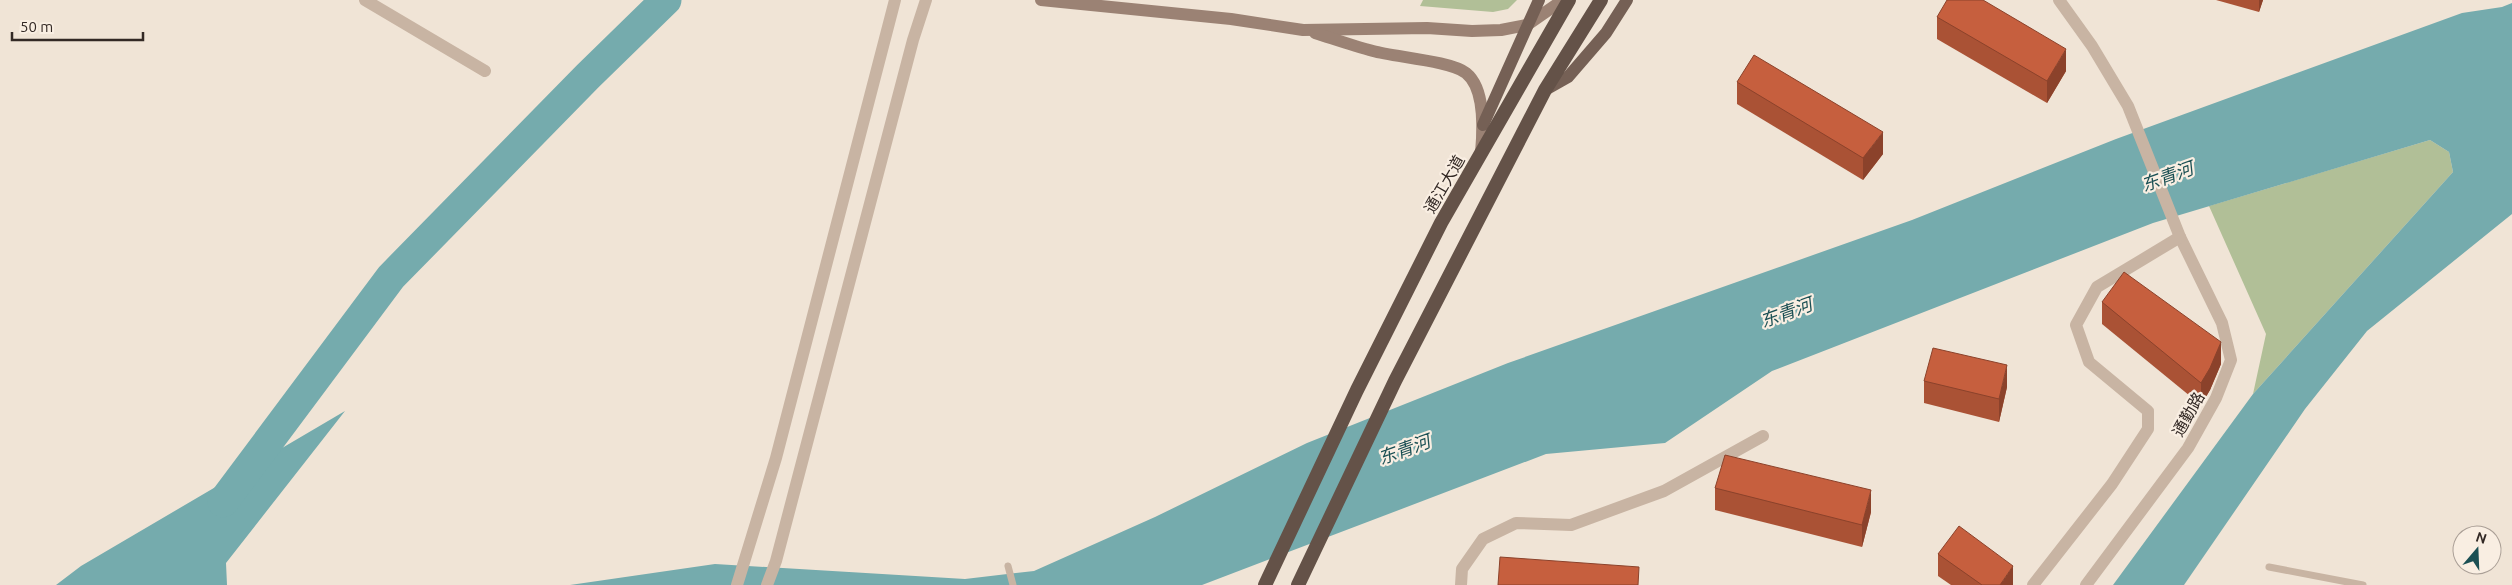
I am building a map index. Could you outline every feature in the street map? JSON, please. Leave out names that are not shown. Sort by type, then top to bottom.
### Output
[{"type":"highway","name":"通江大道","points":[[1265,585],[1358,390],[1441,223],[1568,0]]},
{"type":"highway","points":[[1298,585],[1395,381],[1545,90],[1600,0]]},
{"type":"main road","points":[[1042,0],[1231,20],[1303,30],[1374,51],[1448,66],[1466,73],[1476,89],[1483,125],[1480,154]]},
{"type":"main road","points":[[1483,125],[1539,0]]},
{"type":"main road","points":[[1303,30],[1427,28],[1472,31],[1501,30],[1527,25],[1563,0]]},
{"type":"main road","points":[[1545,90],[1568,77],[1606,33],[1627,0]]},
{"type":"street","points":[[737,585],[776,458],[895,0]]},
{"type":"street","points":[[767,585],[776,561],[911,50],[926,0]]},
{"type":"street","name":"通勤路","points":[[2059,0],[2092,46],[2128,106],[2180,237],[2222,322],[2231,360],[2216,398],[2188,448],[2086,585]]},
{"type":"street","points":[[368,1],[486,71]]},
{"type":"street","points":[[2034,585],[2112,484],[2148,429],[2148,410],[2089,362],[2076,325],[2097,287],[2180,237]]},
{"type":"street","points":[[1461,585],[1462,569],[1483,539],[1516,523],[1571,526],[1664,491],[1763,436]]},
{"type":"lane","points":[[1008,566],[1014,585]]},
{"type":"lane","points":[[2269,567],[2363,585]]},
{"type":"green space","points":[[1423,0],[1517,0],[1508,9],[1493,12],[1420,6]]},
{"type":"green space","points":[[2430,140],[2449,152],[2453,172],[2253,394],[2266,334],[2209,206]]},
{"type":"water","name":"东青河","points":[[2512,3],[2512,214],[2367,331],[2305,409],[2184,585],[2113,585],[2253,394],[2453,172],[2449,152],[2430,140],[2153,223],[1772,371],[1665,443],[1546,454],[1202,585],[570,585],[715,564],[965,579],[1034,571],[1155,517],[1307,443],[1508,363],[1912,220],[2116,139],[2462,13],[2502,7]]},
{"type":"water","points":[[345,411],[226,563],[227,585],[56,585],[81,566]]},
{"type":"building","points":[[1947,0],[1983,0],[2066,49],[2047,81],[1937,17]]},
{"type":"building","points":[[1754,55],[1883,132],[1863,158],[1737,82]]},
{"type":"building","points":[[2124,272],[2221,342],[2210,368],[2201,383],[2102,302]]},
{"type":"building","points":[[1933,348],[2007,365],[1999,399],[1924,381]]},
{"type":"building","points":[[1725,455],[1871,490],[1862,525],[1715,488]]},
{"type":"building","points":[[1959,526],[2013,566],[2000,585],[1982,585],[1938,554]]},
{"type":"building","points":[[1500,557],[1639,567],[1638,585],[1498,585]]},
{"type":"waterway","points":[[223,502],[391,277],[588,76],[666,0]]}]
